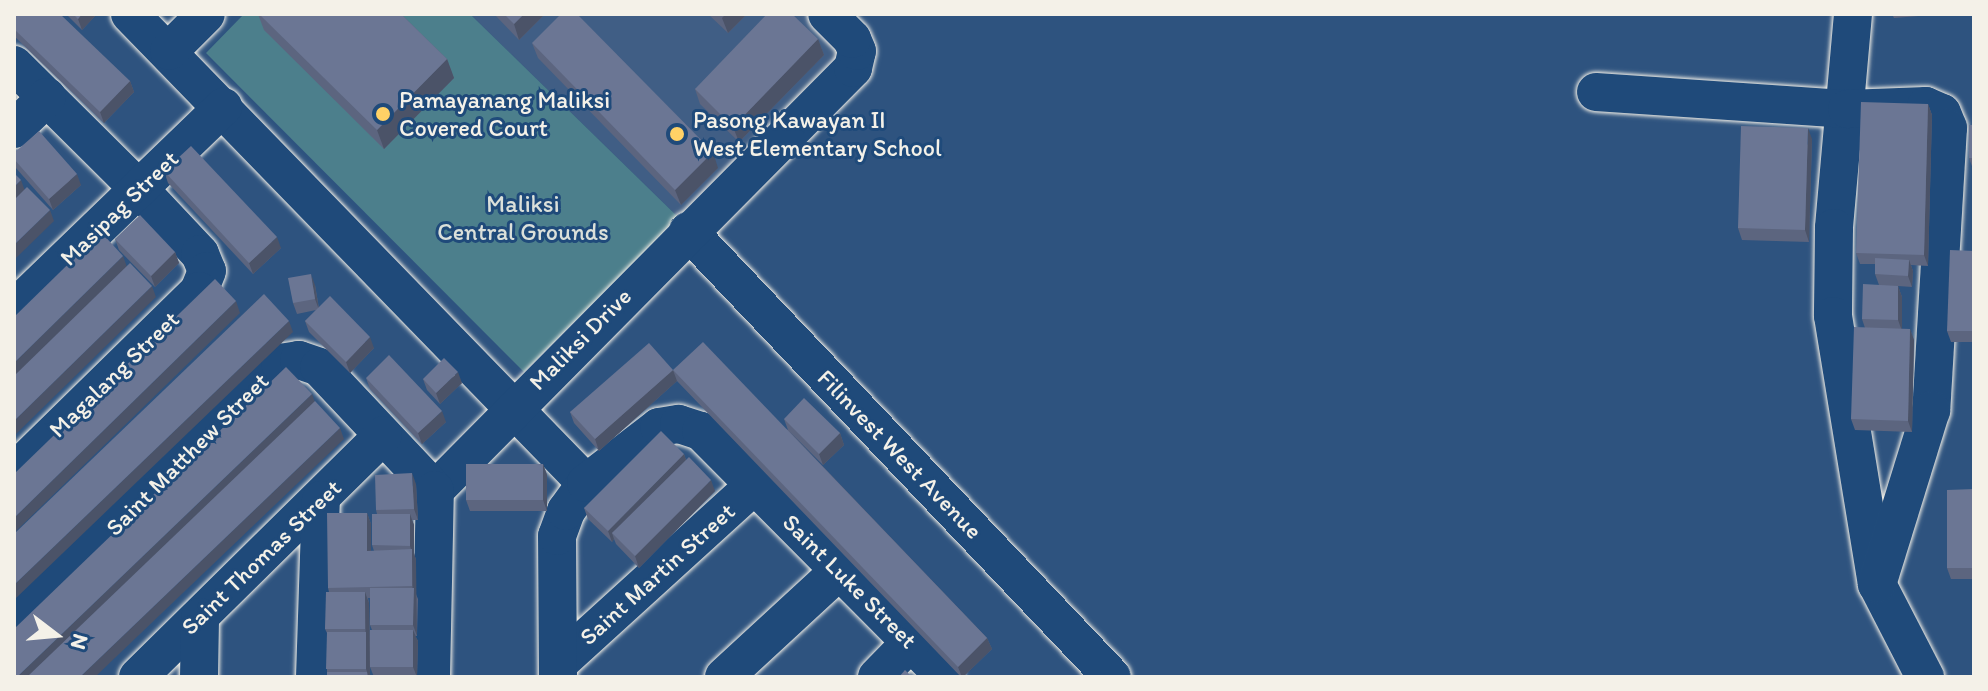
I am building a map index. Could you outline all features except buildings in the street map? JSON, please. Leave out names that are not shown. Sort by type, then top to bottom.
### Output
[{"type":"street","name":"Maliksi Drive","points":[[130,14],[512,407],[853,68],[857,51],[852,39],[827,14]]},
{"type":"street","points":[[169,51],[206,14]]},
{"type":"street","points":[[1853,14],[1847,109],[1834,228],[1833,316],[1877,584],[1925,677]]},
{"type":"street","points":[[14,65],[139,189]]},
{"type":"street","points":[[1596,92],[1847,109],[1926,106],[1942,113],[1948,128],[1931,410],[1877,584]]},
{"type":"street","points":[[14,129],[47,97]]},
{"type":"street","name":"Masipag Street","points":[[14,309],[223,107]]},
{"type":"street","name":"Magalang Street","points":[[14,472],[199,291],[207,271],[200,254],[139,189]]},
{"type":"street","name":"Filinvest West Avenue","points":[[688,231],[1112,677]]},
{"type":"street","name":"Saint Matthew Street","points":[[14,624],[280,363],[299,360],[319,367],[435,490]]},
{"type":"street","points":[[431,677],[435,490],[512,407],[586,483]]},
{"type":"street","name":"Saint Luke Street","points":[[558,670],[557,536],[566,511],[586,483],[659,427],[679,424],[701,431],[945,677]]},
{"type":"street","name":"Saint Thomas Street","points":[[138,677],[321,500],[383,435]]},
{"type":"street","name":"Saint Martin Street","points":[[558,670],[756,484]]},
{"type":"street","points":[[315,677],[321,500]]},
{"type":"street","points":[[724,677],[840,570]]},
{"type":"street","points":[[199,677],[200,617]]},
{"type":"street","points":[[877,677],[911,642]]},
{"type":"shaded area","name":"Pasong Kawayan II West Elementary School","points":[[470,14],[805,14],[843,51],[679,218]]},
{"type":"green space","name":"Maliksi Central Grounds","points":[[244,14],[470,14],[679,218],[524,372],[206,53]]},
{"type":"place","name":"Pamayanang Maliksi Covered Court","points":[[383,114]]},
{"type":"place","name":"Pasong Kawayan II West Elementary School","points":[[677,134]]}]
